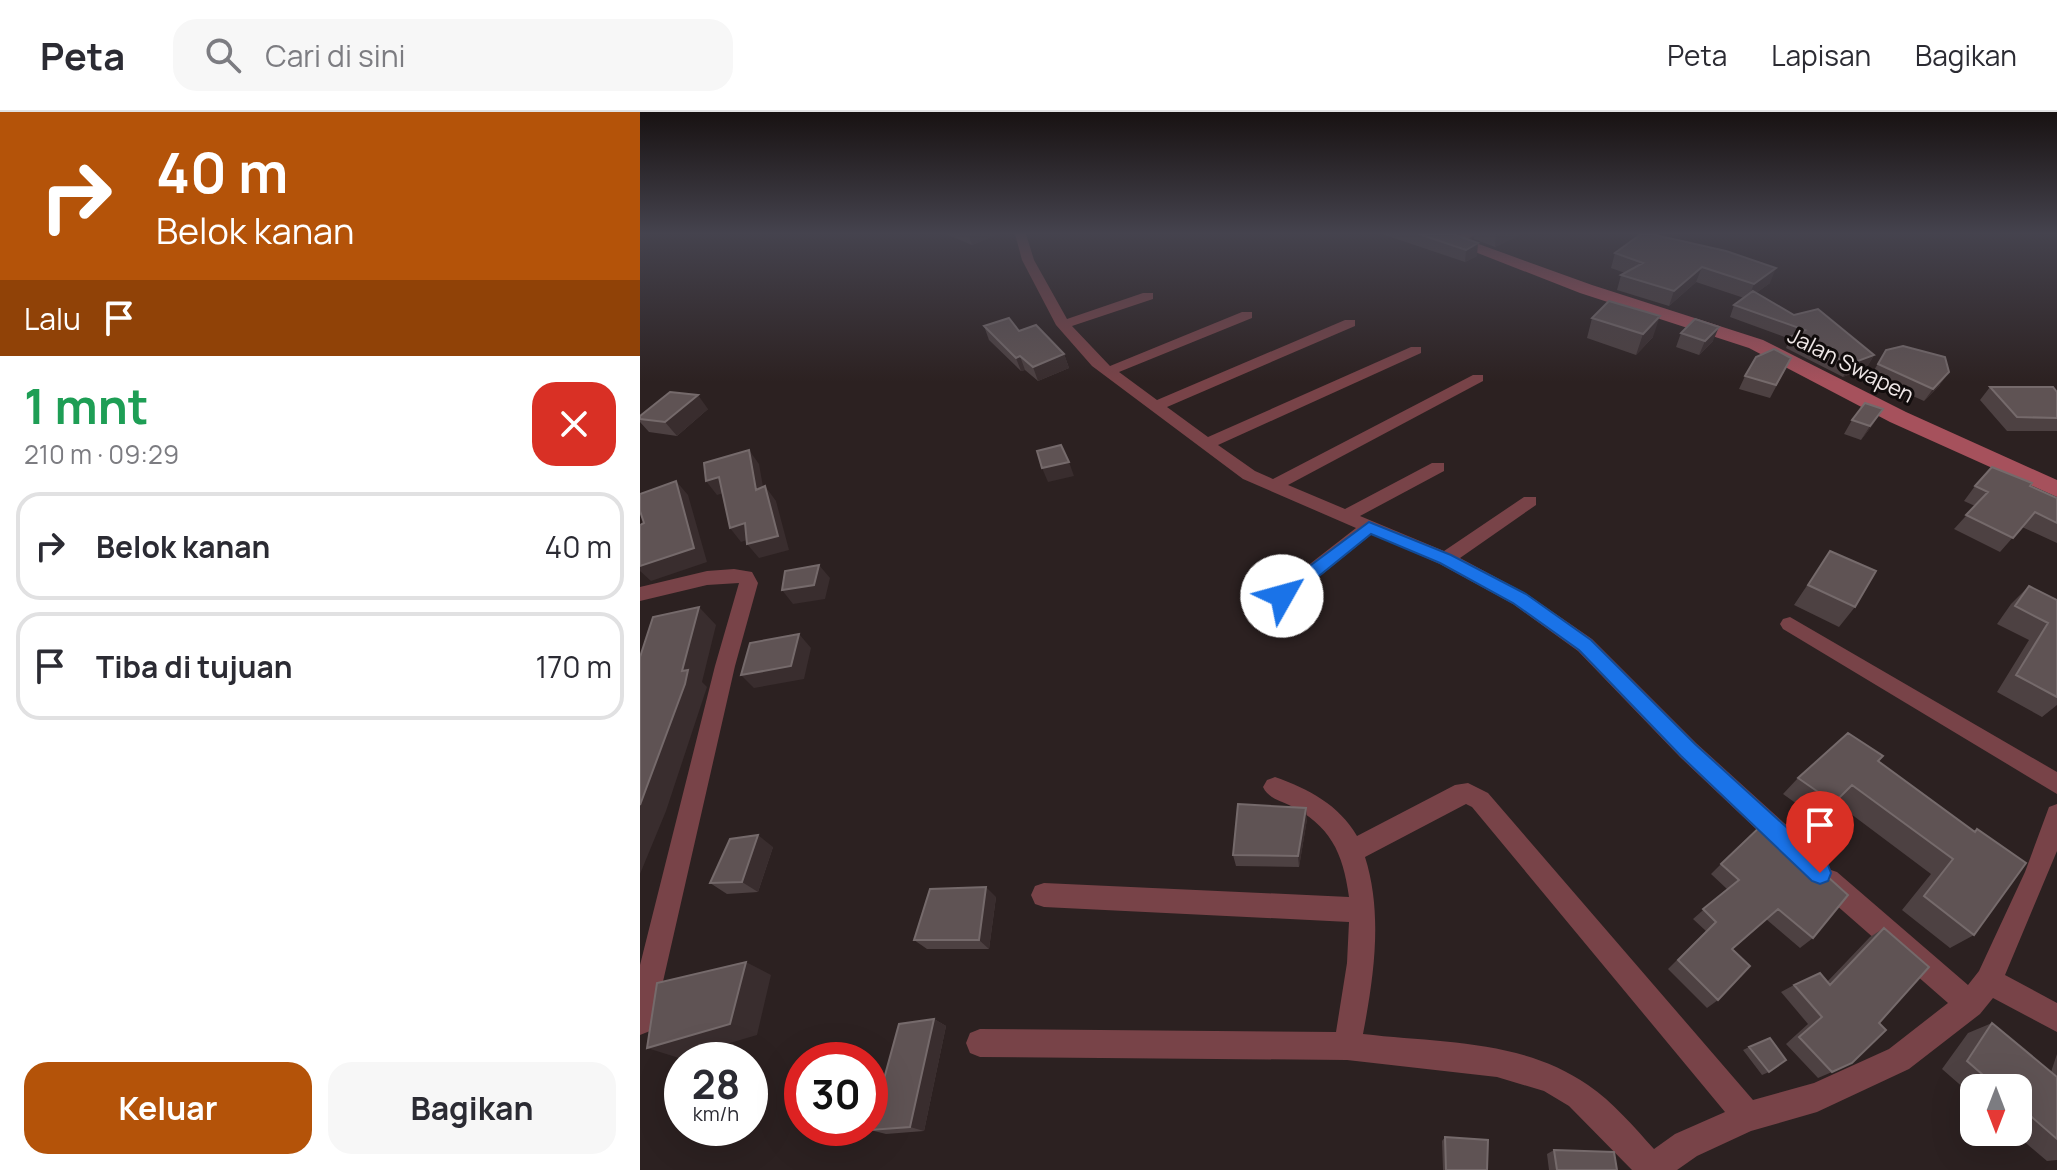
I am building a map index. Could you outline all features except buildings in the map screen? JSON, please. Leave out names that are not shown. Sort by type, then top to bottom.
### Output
[{"type":"main road","name":"Jalan Swapen","points":[[1572,283],[1745,339],[1898,417],[2057,489]]},
{"type":"street","points":[[1041,283],[1063,325],[1078,345],[1206,444],[1271,487],[1446,559],[1520,599],[1585,645],[1688,750],[1804,858],[1970,1004]]},
{"type":"street","points":[[1063,325],[1148,296]]},
{"type":"street","points":[[1109,371],[1247,315]]},
{"type":"street","points":[[1156,406],[1350,323]]},
{"type":"street","points":[[1206,444],[1416,350]]},
{"type":"street","points":[[1271,487],[1478,378]]},
{"type":"street","points":[[1344,517],[1438,467]]},
{"type":"street","points":[[1446,559],[1530,501]]},
{"type":"street","points":[[1282,596],[1369,527]]},
{"type":"street","points":[[640,594],[714,577],[738,575],[745,577],[749,583],[725,666],[640,1021]]},
{"type":"street","points":[[1790,624],[2057,784]]},
{"type":"street","points":[[1275,787],[1321,811],[1338,826],[1351,852],[1358,877],[1359,979],[1347,1046]]},
{"type":"street","points":[[1351,852],[1455,796],[1468,793],[1480,800],[1748,1117]]},
{"type":"street","points":[[980,1043],[1347,1046],[1502,1063],[1537,1074],[1578,1096],[1653,1169],[1686,1145],[1748,1117],[1817,1097],[1899,1059],[1970,1004],[1989,981],[2037,874],[2057,815]]},
{"type":"street","points":[[1044,895],[1360,910]]},
{"type":"street","points":[[1989,981],[2057,1018]]},
{"type":"route","points":[[1282,596],[1369,527],[1446,559],[1520,599],[1585,645],[1688,750],[1820,873]]}]
